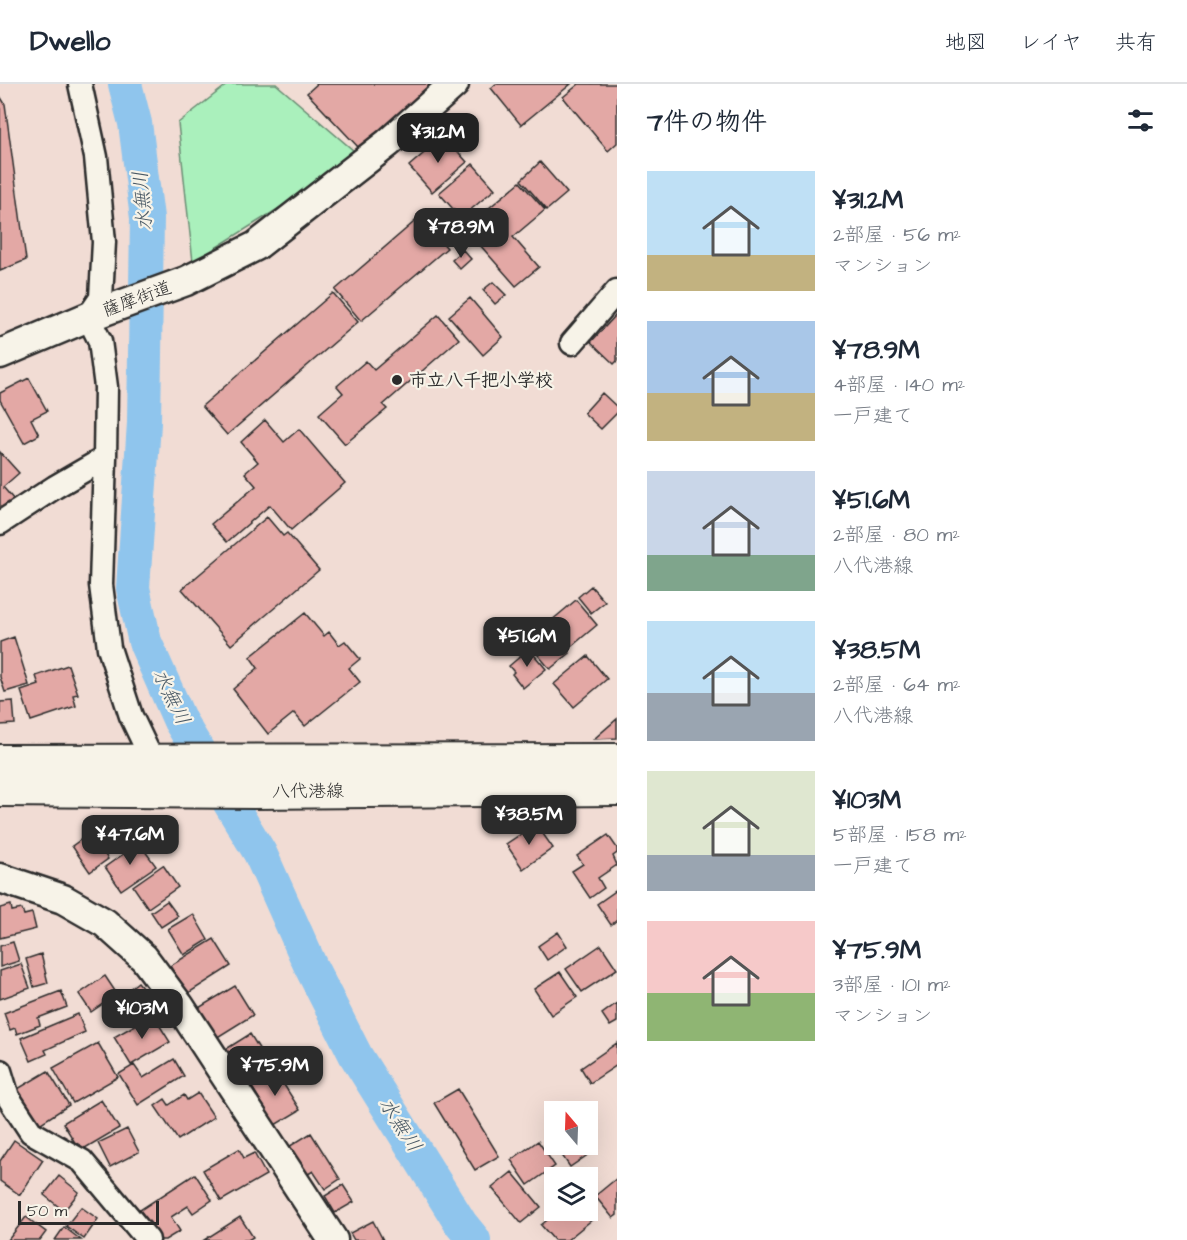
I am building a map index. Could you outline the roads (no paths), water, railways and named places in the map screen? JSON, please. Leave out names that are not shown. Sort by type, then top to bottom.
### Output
[{"type":"main road","name":"八代港線","points":[[0,790],[97,777],[153,762],[617,760]]},
{"type":"main road","name":"八代港線","points":[[0,761],[97,777],[254,792],[617,789]]},
{"type":"street","points":[[80,84],[96,157],[104,242],[101,298],[88,317],[100,341],[106,387],[101,585],[109,648],[131,716],[153,762]]},
{"type":"street","name":"薩摩街道","points":[[0,354],[88,317],[186,281],[256,246],[388,143],[454,84]]},
{"type":"street","points":[[572,343],[617,291]]},
{"type":"street","points":[[0,523],[64,481],[105,458]]},
{"type":"street","points":[[0,878],[63,899],[105,923],[144,958],[179,1005],[333,1240]]},
{"type":"street","points":[[0,1071],[8,1097],[31,1132],[82,1161],[148,1240]]},
{"type":"waterway","name":"水無川","points":[[125,84],[135,123],[147,218],[144,423],[133,588],[145,642],[180,721],[260,853],[311,967],[356,1056],[461,1224],[474,1240]]},
{"type":"place","name":"市立八千把小学校","points":[[397,380]]}]
